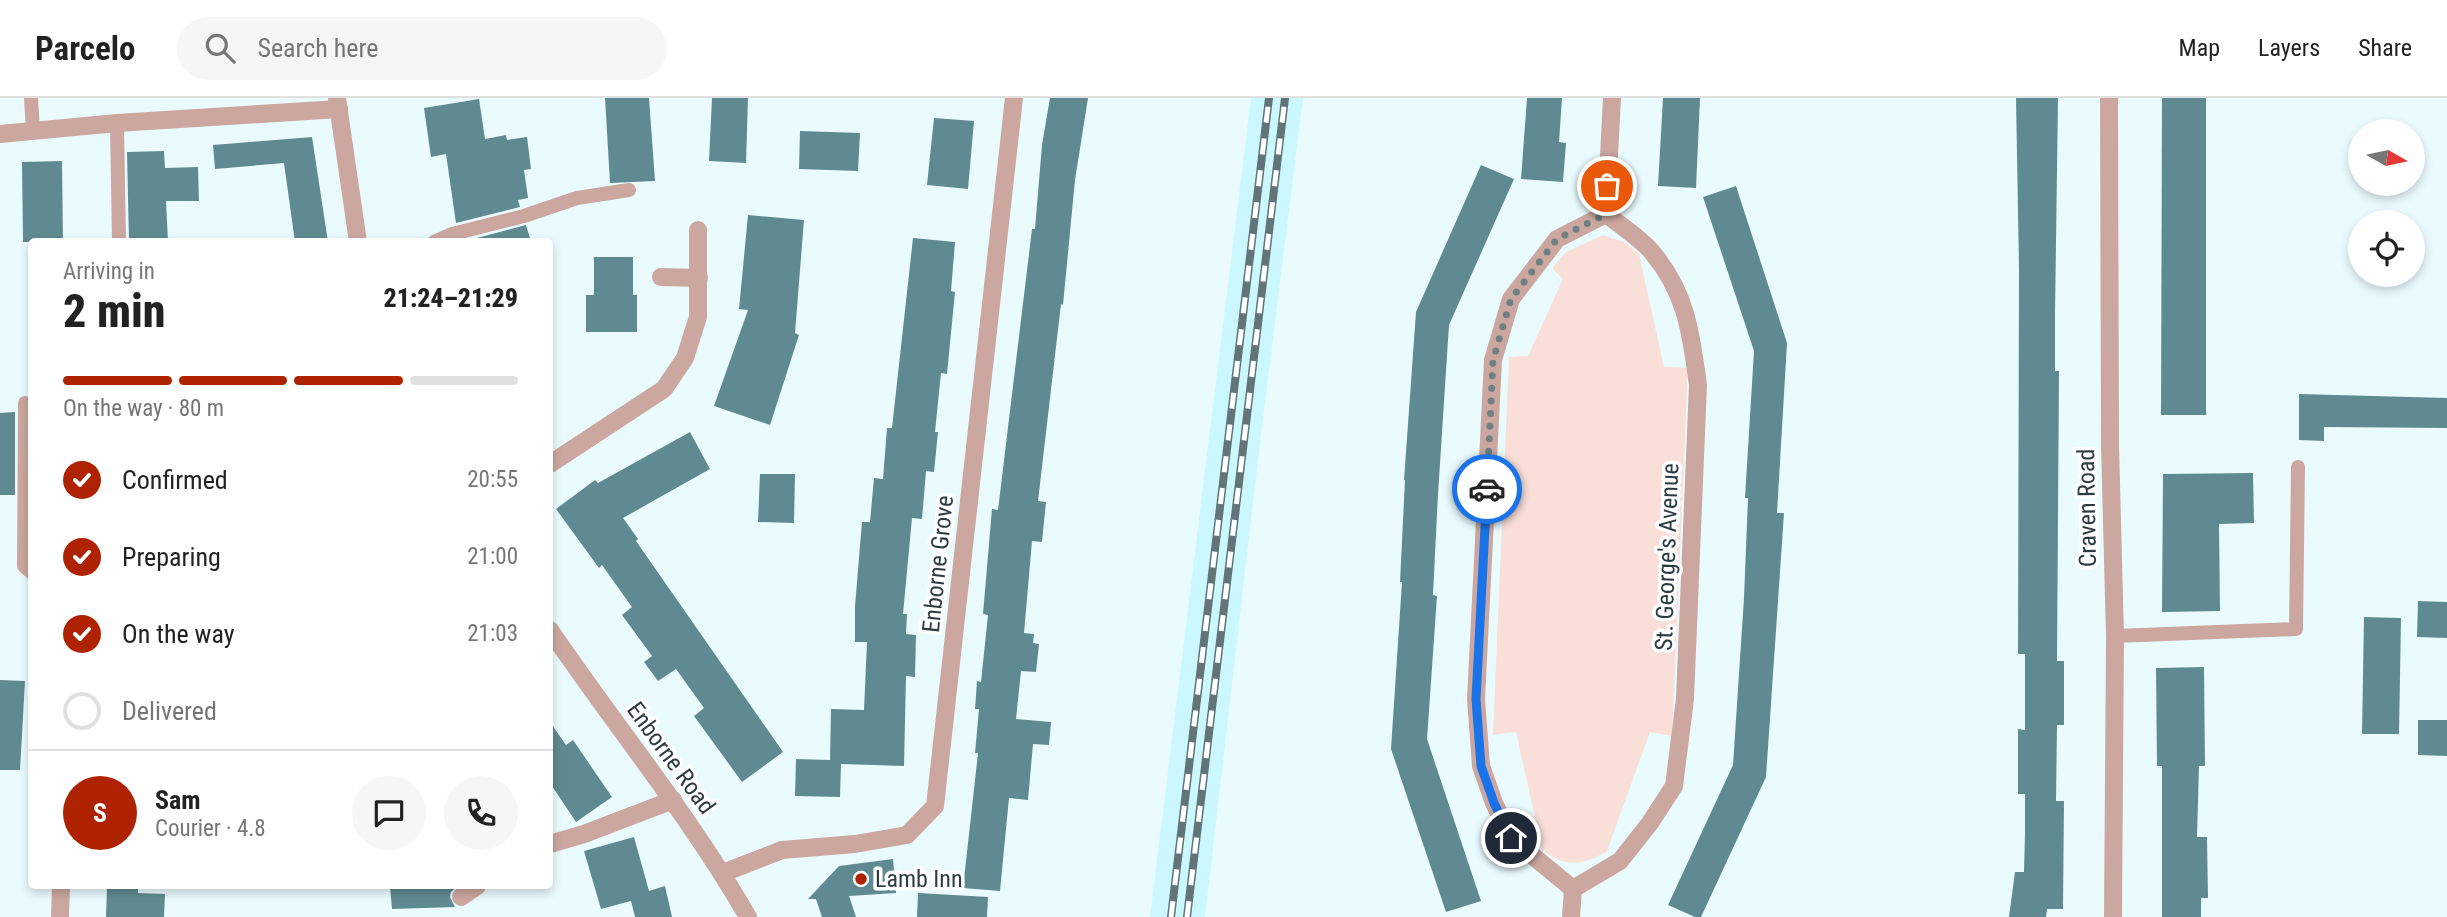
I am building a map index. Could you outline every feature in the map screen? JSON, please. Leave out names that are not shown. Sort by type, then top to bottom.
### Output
[{"type":"street","name":"Enborne Grove","points":[[723,873],[782,850],[855,844],[907,835],[935,806],[1014,98]]},
{"type":"street","points":[[1571,917],[1573,889],[1511,838],[1494,803],[1481,766],[1476,699],[1493,360],[1511,299],[1557,239],[1606,214],[1612,98]]},
{"type":"street","name":"Craven Road","points":[[2109,98],[2110,446],[2115,636],[2113,917]]},
{"type":"street","points":[[0,134],[338,103],[357,238]]},
{"type":"street","name":"St. George's Avenue","points":[[1573,889],[1620,861],[1650,824],[1674,786],[1686,686],[1698,385],[1692,341],[1682,300],[1652,251],[1606,214]]},
{"type":"street","points":[[553,462],[664,389],[685,358],[698,317],[698,230]]},
{"type":"street","points":[[661,277],[699,278]]},
{"type":"street","name":"Enborne Road","points":[[553,634],[673,800],[723,873],[748,917]]},
{"type":"street","points":[[553,843],[673,800]]},
{"type":"street","points":[[60,917],[61,889]]},
{"type":"street","points":[[461,897],[473,889]]},
{"type":"lane","points":[[31,98],[33,131]]},
{"type":"lane","points":[[117,123],[119,238]]},
{"type":"lane","points":[[443,238],[512,220],[577,198],[629,190]]},
{"type":"lane","points":[[24,403],[24,566],[28,570]]},
{"type":"lane","points":[[2115,636],[2296,629],[2298,467]]},
{"type":"shaded area","points":[[1251,98],[1303,98],[1205,917],[1150,917]]},
{"type":"shaded area","points":[[1603,235],[1624,242],[1639,254],[1664,367],[1688,368],[1672,736],[1650,732],[1607,851],[1583,862],[1574,863],[1558,860],[1542,849],[1516,732],[1493,735],[1509,357],[1528,356],[1563,279],[1552,268],[1566,252]]},
{"type":"building","points":[[605,98],[649,98],[655,181],[610,183]]},
{"type":"building","points":[[712,98],[748,98],[746,163],[709,161]]},
{"type":"building","points":[[1050,98],[1088,98],[1075,180],[1063,305],[1061,304],[1038,501],[1046,502],[1042,542],[1032,541],[1024,633],[1034,634],[1033,643],[1039,644],[1036,672],[1021,671],[1016,719],[1051,722],[1049,745],[1033,744],[1028,800],[1009,798],[1000,891],[963,888],[978,753],[975,753],[979,709],[975,709],[977,681],[981,682],[988,615],[983,614],[992,509],[998,510]]},
{"type":"building","points":[[1527,98],[1562,98],[1559,142],[1566,143],[1563,182],[1521,179]]},
{"type":"building","points":[[1663,98],[1700,98],[1696,188],[1658,186]]},
{"type":"building","points":[[2016,98],[2058,98],[2055,315],[2055,371],[2059,371],[2057,661],[2064,661],[2064,725],[2057,725],[2056,801],[2064,801],[2063,909],[2047,909],[2046,917],[2009,917],[2015,872],[2024,872],[2025,833],[2025,794],[2018,794],[2018,729],[2025,730],[2025,654],[2018,654],[2019,269]]},
{"type":"building","points":[[2162,98],[2206,98],[2206,415],[2161,415]]},
{"type":"building","points":[[479,99],[485,139],[506,135],[507,140],[527,137],[531,169],[524,170],[528,198],[518,200],[520,207],[456,223],[446,154],[431,157],[424,108]]},
{"type":"building","points":[[934,118],[974,121],[968,189],[927,185]]},
{"type":"building","points":[[800,131],[860,133],[858,171],[799,169]]},
{"type":"building","points":[[312,137],[327,238],[294,238],[284,163],[215,169],[213,145]]},
{"type":"building","points":[[164,151],[165,168],[198,167],[199,201],[166,201],[168,238],[129,238],[127,152]]},
{"type":"building","points":[[62,161],[63,238],[28,238],[28,242],[23,242],[22,162]]},
{"type":"building","points":[[1481,165],[1514,179],[1449,325],[1433,595],[1437,596],[1427,739],[1481,901],[1446,912],[1391,749],[1402,582],[1404,480],[1416,312]]},
{"type":"building","points":[[1736,186],[1787,343],[1777,513],[1784,513],[1766,777],[1701,917],[1695,917],[1668,905],[1733,765],[1744,598],[1748,498],[1745,498],[1754,351],[1703,197]]},
{"type":"building","points":[[748,215],[804,220],[795,333],[799,335],[770,425],[714,406],[748,310],[739,309]]},
{"type":"building","points":[[526,225],[530,238],[477,238]]},
{"type":"building","points":[[913,238],[955,242],[951,291],[955,292],[947,374],[941,373],[934,472],[926,471],[922,519],[912,518],[903,614],[907,614],[906,634],[916,635],[915,677],[906,676],[904,766],[841,764],[840,797],[795,796],[796,759],[830,760],[831,709],[864,710],[867,642],[855,642],[862,522],[870,522],[874,478],[883,479],[887,428],[892,428]]},
{"type":"building","points":[[594,257],[633,257],[637,332],[586,332],[586,295],[594,295]]},
{"type":"building","points":[[2299,394],[2447,398],[2447,428],[2324,427],[2324,441],[2299,440]]},
{"type":"building","points":[[15,412],[15,495],[0,495],[0,413]]},
{"type":"building","points":[[690,432],[710,469],[623,518],[638,539],[636,541],[783,752],[742,782],[694,716],[704,708],[676,669],[658,681],[644,662],[652,656],[622,615],[632,607],[602,565],[599,568],[556,509],[595,480],[598,483]]},
{"type":"building","points":[[2253,473],[2254,523],[2219,524],[2220,611],[2162,612],[2163,474]]},
{"type":"building","points":[[760,474],[795,474],[794,523],[758,522]]},
{"type":"building","points":[[2418,601],[2447,602],[2447,638],[2417,637]]},
{"type":"building","points":[[2364,617],[2401,618],[2399,734],[2362,734]]},
{"type":"building","points":[[2204,667],[2205,766],[2199,766],[2197,837],[2207,837],[2208,898],[2201,898],[2201,917],[2162,917],[2162,766],[2157,766],[2156,668]]},
{"type":"building","points":[[0,680],[25,681],[20,770],[0,770]]},
{"type":"building","points":[[2418,720],[2447,720],[2447,756],[2418,755]]},
{"type":"building","points":[[553,726],[566,745],[573,740],[612,797],[576,822],[553,788]]},
{"type":"building","points":[[634,837],[649,891],[665,886],[672,917],[635,917],[631,901],[601,909],[584,851]]},
{"type":"building","name":"Lamb Inn","points":[[893,859],[896,893],[849,896],[856,917],[822,917],[816,899],[808,899],[839,866]]},
{"type":"building","points":[[107,889],[138,889],[138,893],[165,894],[164,917],[106,917]]},
{"type":"building","points":[[390,889],[454,889],[450,897],[455,907],[392,909]]},
{"type":"building","points":[[918,893],[988,897],[987,917],[917,917]]},
{"type":"railway","points":[[1171,917],[1269,98]]},
{"type":"railway","points":[[1187,917],[1285,98]]},
{"type":"way so far","points":[[1487,489],[1493,360],[1511,299],[1557,239],[1606,214],[1607,186]]},
{"type":"place","name":"Lamb Inn","points":[[861,879]]},
{"type":"route","points":[[1487,489],[1476,699],[1481,766],[1494,803],[1511,838]]}]
